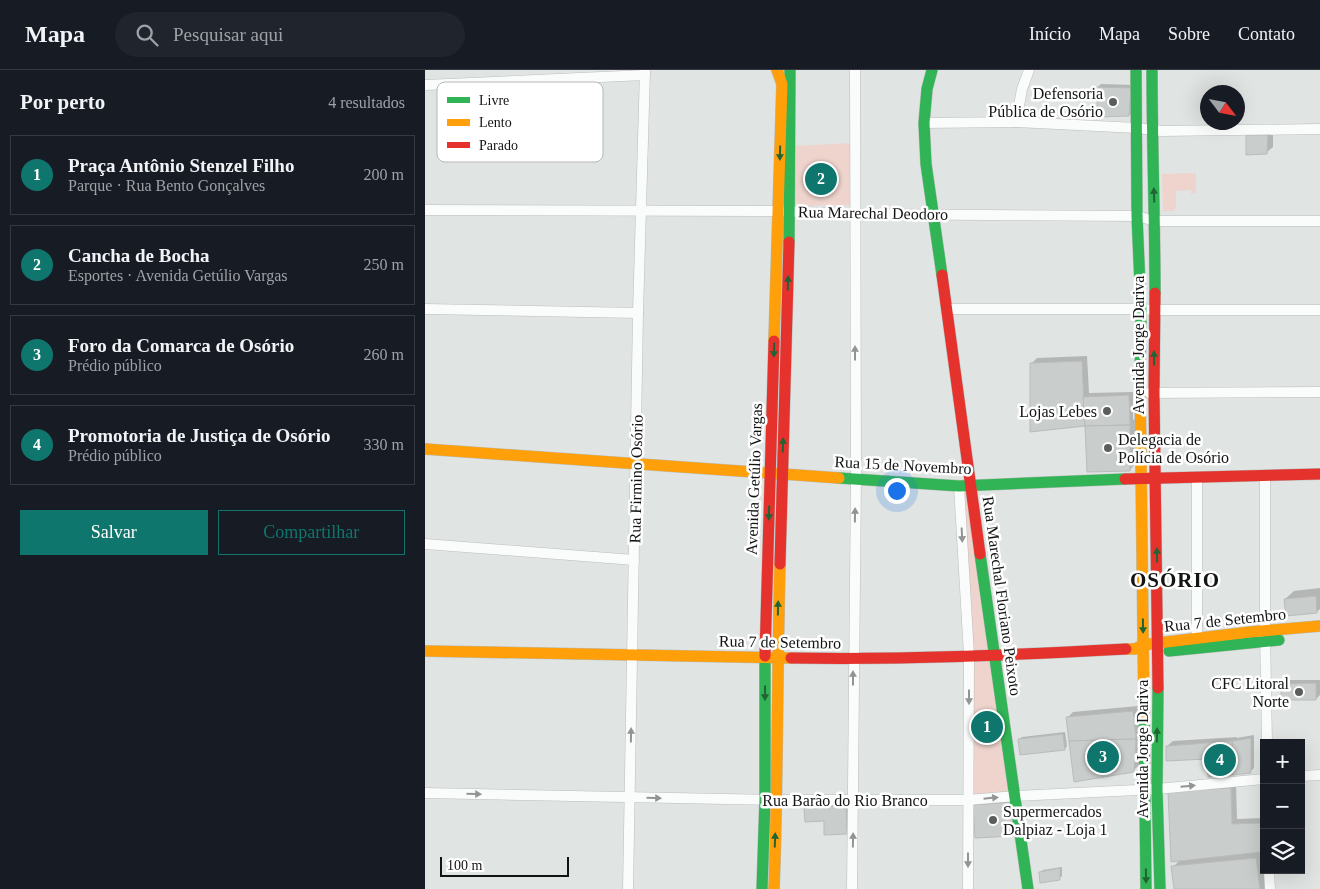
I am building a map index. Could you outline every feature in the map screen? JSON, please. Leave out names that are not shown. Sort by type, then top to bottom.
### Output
[{"type":"main road","name":"Avenida Getúlio Vargas","points":[[777,70],[782,84],[786,122]]},
{"type":"main road","name":"Avenida Getúlio Vargas","points":[[774,889],[775,868],[771,799],[771,658],[786,122],[790,70]]},
{"type":"main road","name":"Rua Marechal Floriano Peixoto","points":[[931,70],[924,123],[926,164],[947,309],[964,486],[995,656],[1028,889]]},
{"type":"main road","name":"Avenida Jorge Dariva","points":[[1136,70],[1137,216],[1141,309],[1140,649],[1146,889]]},
{"type":"main road","name":"Avenida Jorge Dariva","points":[[1152,70],[1158,647],[1157,789],[1160,889]]},
{"type":"main road","points":[[1137,170],[1153,169]]},
{"type":"main road","name":"Rua 15 de Novembro","points":[[425,449],[964,486],[1156,477],[1320,474]]},
{"type":"main road","name":"Rua 7 de Setembro","points":[[1266,636],[1320,626]]},
{"type":"main road","name":"Rua 7 de Setembro","points":[[425,650],[853,659],[969,655],[995,656],[1140,649],[1197,644],[1249,632],[1266,636],[1320,636]]},
{"type":"main road","name":"Avenida Getúlio Vargas","points":[[762,889],[762,868],[771,799]]},
{"type":"main road","points":[[1146,856],[1159,855]]},
{"type":"main road","points":[[762,868],[775,868]]},
{"type":"street","points":[[852,889],[856,478],[855,70]]},
{"type":"street","points":[[1016,122],[1022,89],[1029,70]]},
{"type":"street","points":[[480,82],[645,73]]},
{"type":"street","name":"Rua Firmino Osório","points":[[628,889],[638,313],[645,73]]},
{"type":"street","points":[[924,123],[1016,122],[1137,128],[1161,131],[1320,130]]},
{"type":"street","name":"Rua Marechal Deodoro","points":[[425,210],[784,211],[854,214],[1137,216],[1155,221],[1320,221]]},
{"type":"street","points":[[425,309],[638,313]]},
{"type":"street","points":[[947,309],[1320,310]]},
{"type":"street","points":[[1140,393],[1320,392]]},
{"type":"street","points":[[1265,475],[1267,739]]},
{"type":"street","points":[[1197,477],[1197,644]]},
{"type":"street","points":[[964,486],[969,655],[968,889]]},
{"type":"street","points":[[425,544],[634,560]]},
{"type":"street","points":[[1305,776],[1320,775]]},
{"type":"street","name":"Rua Barão do Rio Branco","points":[[425,793],[771,799],[969,800],[1145,790],[1260,779]]},
{"type":"street","points":[[1269,874],[1270,889]]},
{"type":"shaded area","points":[[852,143],[852,205],[795,206],[794,146]]},
{"type":"shaded area","points":[[1196,173],[1196,193],[1191,194],[1191,190],[1176,191],[1176,207],[1173,211],[1163,211],[1162,174]]},
{"type":"shaded area","points":[[962,490],[967,491],[992,653],[971,653]]},
{"type":"shaded area","points":[[972,660],[991,660],[1011,793],[972,797]]},
{"type":"building","name":"Defensoria Pública de Osório","points":[[1096,87],[1131,88],[1129,116],[1098,117]]},
{"type":"building","points":[[1246,135],[1268,135],[1267,154],[1246,155]]},
{"type":"building","points":[[1082,361],[1085,426],[1030,432],[1030,363]]},
{"type":"building","name":"Lojas Lebes","points":[[1129,395],[1130,425],[1085,426],[1083,397]]},
{"type":"building","name":"Delegacia de Polícia de Osório","points":[[1130,425],[1130,471],[1087,472],[1085,426]]},
{"type":"building","points":[[1316,596],[1317,613],[1286,616],[1284,599]]},
{"type":"building","name":"CFC Litoral Norte","points":[[1316,683],[1316,700],[1281,700],[1281,684]]},
{"type":"building","points":[[1133,711],[1136,739],[1069,741],[1066,717]]},
{"type":"building","points":[[1063,734],[1065,750],[1020,755],[1018,739]]},
{"type":"building","points":[[1251,738],[1251,773],[1233,775],[1232,741]]},
{"type":"building","points":[[1136,739],[1134,772],[1074,782],[1069,741]]},
{"type":"building","points":[[1232,741],[1233,775],[1208,777],[1207,759],[1166,761],[1166,746]]},
{"type":"building","points":[[1231,788],[1232,824],[1260,823],[1260,852],[1171,862],[1168,791]]},
{"type":"building","name":"Supermercados Dalpiaz - Loja 1","points":[[1011,802],[1014,836],[975,838],[973,805]]},
{"type":"building","points":[[846,806],[847,834],[824,835],[824,821],[805,822],[804,807]]},
{"type":"building","points":[[1256,858],[1260,889],[1174,889],[1171,866]]},
{"type":"building","points":[[1060,868],[1060,880],[1040,883],[1039,872]]},
{"type":"traffic: fast","points":[[789,242],[790,70]]},
{"type":"traffic: fast","points":[[932,70],[927,89],[924,123],[926,164],[942,275]]},
{"type":"traffic: fast","points":[[1136,70],[1137,216],[1141,309],[1140,379]]},
{"type":"traffic: fast","points":[[1152,70],[1155,293]]},
{"type":"traffic: fast","points":[[839,478],[959,486],[1125,479]]},
{"type":"traffic: fast","points":[[980,554],[1028,889]]},
{"type":"traffic: fast","points":[[1169,651],[1279,640]]},
{"type":"traffic: fast","points":[[762,889],[765,799],[765,656]]},
{"type":"traffic: fast","points":[[1158,688],[1157,789],[1160,889]]},
{"type":"traffic: fast","points":[[1144,715],[1146,889]]},
{"type":"traffic: slow","points":[[774,341],[782,84],[777,70]]},
{"type":"traffic: slow","points":[[1140,379],[1144,715]]},
{"type":"traffic: slow","points":[[425,449],[839,478]]},
{"type":"traffic: slow","points":[[774,889],[780,564]]},
{"type":"traffic: slow","points":[[1126,649],[1135,649],[1143,645],[1250,632],[1320,626]]},
{"type":"traffic: slow","points":[[425,651],[791,658]]},
{"type":"traffic: jam","points":[[780,564],[789,242]]},
{"type":"traffic: jam","points":[[942,275],[980,554]]},
{"type":"traffic: jam","points":[[1155,293],[1154,393],[1158,688]]},
{"type":"traffic: jam","points":[[765,656],[774,341]]},
{"type":"traffic: jam","points":[[1125,479],[1320,474]]},
{"type":"traffic: jam","points":[[791,658],[959,656],[1126,649]]},
{"type":"place","name":"Defensoria Pública de Osório","points":[[1113,102]]},
{"type":"place","name":"Cancha de Bocha","points":[[821,179]]},
{"type":"place","name":"Lojas Lebes","points":[[1107,411]]},
{"type":"place","name":"Delegacia de Polícia de Osório","points":[[1108,448]]},
{"type":"place","name":"CFC Litoral Norte","points":[[1299,692]]},
{"type":"place","name":"Praça Antônio Stenzel Filho","points":[[987,727]]},
{"type":"place","name":"Foro da Comarca de Osório","points":[[1103,757]]},
{"type":"place","name":"Promotoria de Justiça de Osório","points":[[1220,760]]},
{"type":"place","name":"Supermercados Dalpiaz - Loja 1","points":[[993,820]]},
{"type":"district","name":"OSÓRIO","points":[[1175,580]]}]
